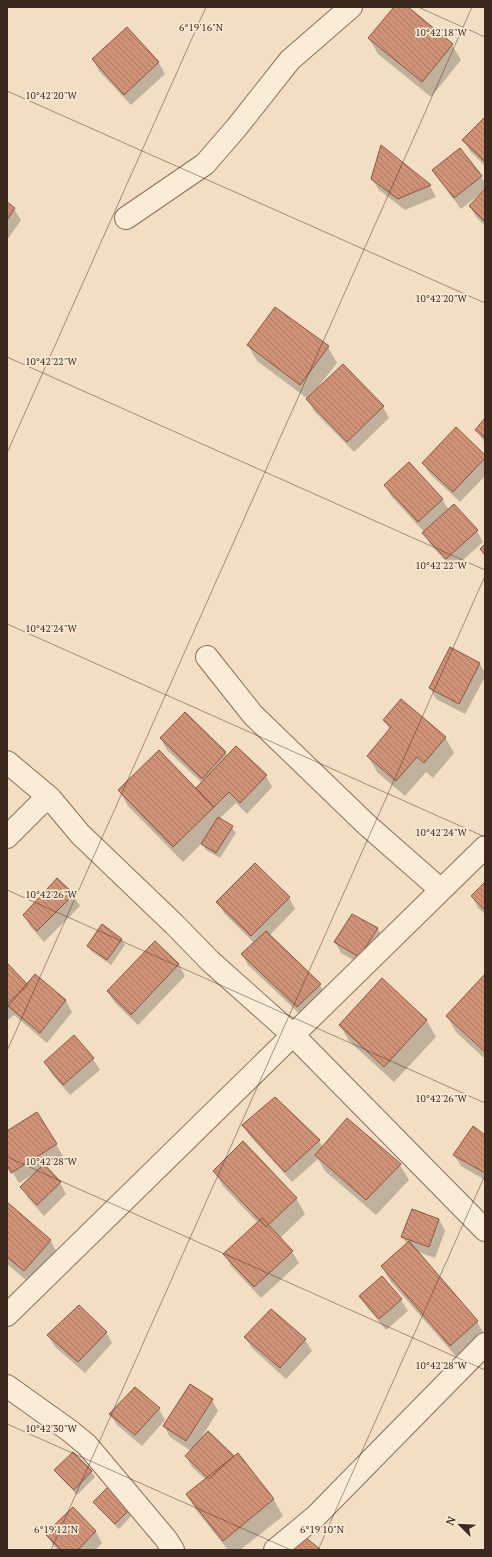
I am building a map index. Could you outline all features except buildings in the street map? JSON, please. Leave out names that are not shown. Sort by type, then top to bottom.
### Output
[{"type":"street","points":[[126,218],[205,164],[237,127],[290,60],[351,7]]},
{"type":"street","points":[[207,657],[253,715],[367,824],[441,890]]},
{"type":"street","points":[[7,762],[50,798],[80,834],[175,925],[210,961],[293,1035],[485,1230]]},
{"type":"street","points":[[7,837],[39,805],[50,798]]},
{"type":"street","points":[[7,1315],[485,847]]},
{"type":"street","points":[[275,1550],[316,1516],[485,1344]]},
{"type":"street","points":[[7,1386],[87,1445],[166,1539],[173,1550]]}]
